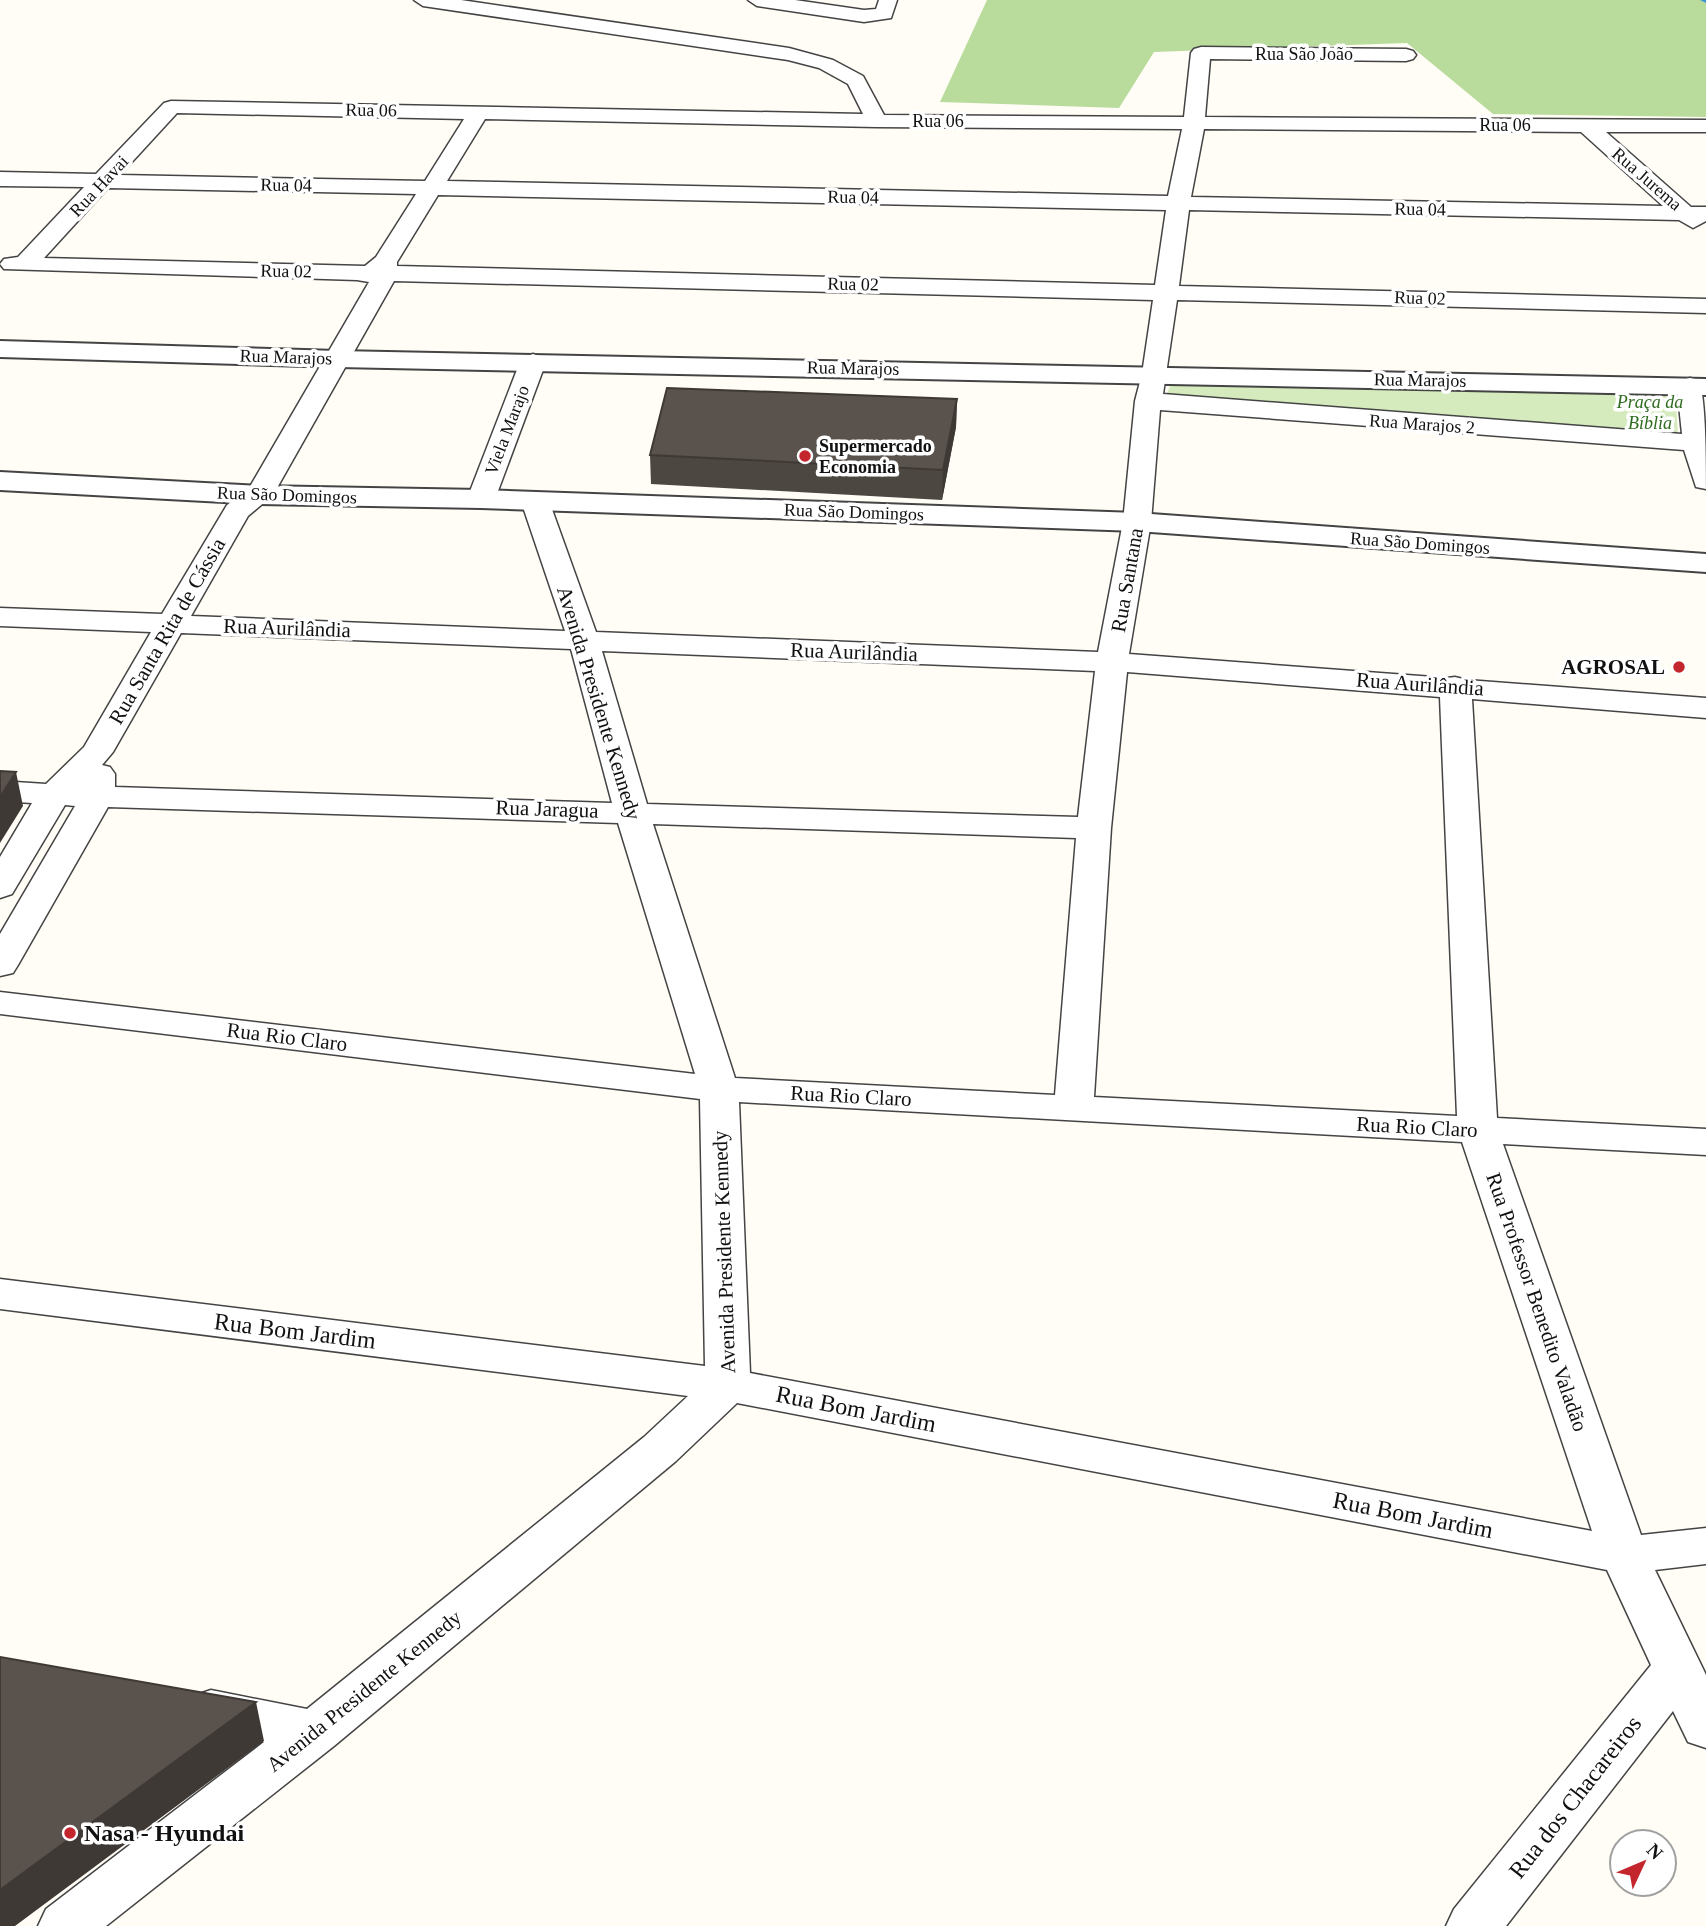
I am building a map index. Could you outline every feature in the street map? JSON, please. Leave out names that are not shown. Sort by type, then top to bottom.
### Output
[{"type":"street","points":[[423,0],[789,54],[826,64],[856,80],[877,121]]},
{"type":"street","points":[[757,0],[864,16],[886,7]]},
{"type":"street","name":"Rua São João","points":[[1201,54],[1406,55]]},
{"type":"street","name":"Rua Santana","points":[[1073,1110],[1094,828],[1112,662],[1138,522],[1152,388],[1168,291],[1178,204],[1194,124],[1201,54]]},
{"type":"street","name":"Rua 06","points":[[171,107],[877,121],[1706,126]]},
{"type":"street","name":"Rua Havai","points":[[25,264],[171,107]]},
{"type":"street","name":"Rua Santa Rita de Cássia","points":[[0,887],[54,795],[97,752],[327,358],[480,112]]},
{"type":"street","name":"Rua Jurema","points":[[1586,125],[1696,214],[1706,234]]},
{"type":"street","name":"Rua 04","points":[[0,179],[1696,214]]},
{"type":"street","name":"Rua 02","points":[[0,264],[380,270],[1706,306]]},
{"type":"street","name":"Rua Marajos","points":[[0,349],[533,362],[1152,388],[1698,386]]},
{"type":"street","name":"Viela Marajo","points":[[481,499],[533,362]]},
{"type":"street","points":[[1698,386],[1696,443],[1706,481]]},
{"type":"street","name":"Rua Marajos 2","points":[[1152,388],[1433,425],[1696,443]]},
{"type":"street","name":"Rua São Domingos","points":[[0,481],[244,500],[481,499],[1138,522],[1706,563]]},
{"type":"street","name":"Avenida Presidente Kennedy","points":[[65,1926],[316,1731],[660,1450],[728,1385],[719,1088],[632,812],[583,641],[535,501]]},
{"type":"street","name":"Rua Aurilândia","points":[[0,617],[1112,662],[1706,708]]},
{"type":"street","name":"Rua Professor Benedito Valadão","points":[[1455,687],[1478,1130],[1624,1555],[1706,1727]]},
{"type":"street","points":[[0,965],[99,794],[97,752]]},
{"type":"street","name":"Rua Jaragua","points":[[0,791],[54,795],[99,794],[1094,828]]},
{"type":"street","name":"Rua Rio Claro","points":[[0,1003],[719,1088],[1073,1110],[1706,1142]]},
{"type":"street","name":"Rua Bom Jardim","points":[[0,1294],[728,1385],[1624,1555],[1706,1546]]},
{"type":"street","name":"Rua dos Chacareiros","points":[[1474,1926],[1677,1669]]},
{"type":"street","points":[[165,1702],[316,1731]]},
{"type":"green space","points":[[987,0],[1706,0],[1706,117],[1493,114],[1407,43],[1154,52],[1119,108],[940,102]]},
{"type":"green space","name":"Praça da Bíblia","points":[[1172,380],[1675,390],[1678,436],[1166,397]]},
{"type":"building","points":[[667,388],[957,399],[943,470],[650,455]]},
{"type":"building","points":[[0,771],[16,772],[0,797]]},
{"type":"building","name":"Nasa - Hyundai","points":[[0,1657],[256,1702],[0,1890]]},
{"type":"place","name":"Supermercado Economia","points":[[805,456]]},
{"type":"place","name":"AGROSAL","points":[[1679,667]]},
{"type":"place","name":"Nasa - Hyundai","points":[[70,1833]]}]
